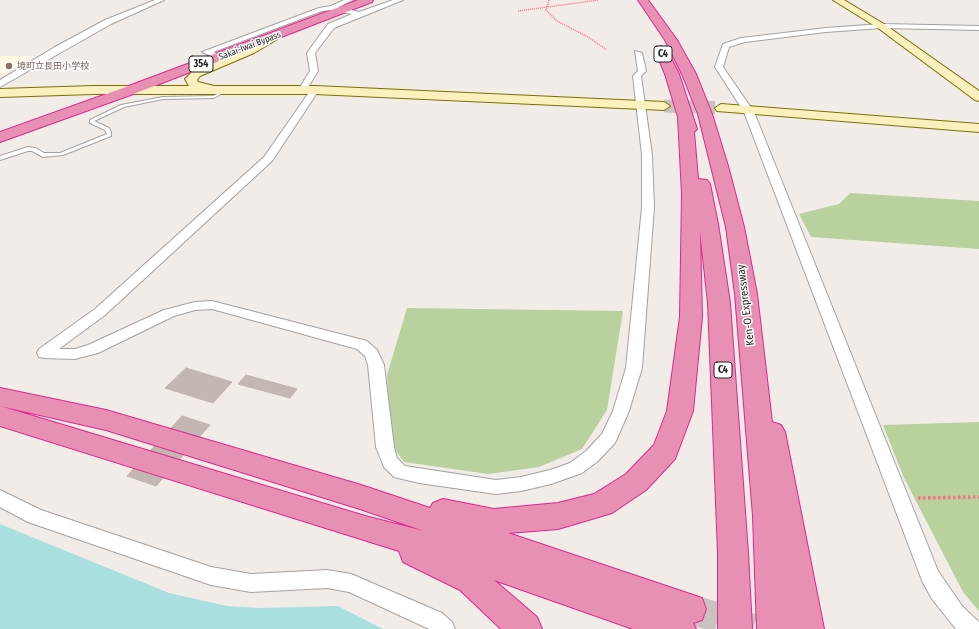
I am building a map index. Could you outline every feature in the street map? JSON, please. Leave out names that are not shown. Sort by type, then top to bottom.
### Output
[{"type":"highway","name":"Sakai-Iwai Bypass","points":[[0,137],[272,38],[336,9],[368,0]]},
{"type":"highway","name":"C4","points":[[630,0],[656,41],[672,74],[675,110],[709,224],[719,303],[733,553],[735,629]]},
{"type":"highway","name":"Ken-O Expressway","points":[[643,0],[671,40],[689,74],[705,114],[735,227],[746,294],[768,516],[774,629]]},
{"type":"highway","name":"Sakai-Iwai Bypass","points":[[0,144],[131,90]]},
{"type":"highway","points":[[361,497],[494,522],[558,516],[602,504],[636,482],[665,451],[680,411],[691,317],[691,194],[675,110]]},
{"type":"highway","points":[[746,294],[789,520],[807,629]]},
{"type":"highway","points":[[0,397],[106,420],[361,497],[685,619]]},
{"type":"highway","points":[[0,416],[365,529],[466,556],[685,619]]},
{"type":"highway","points":[[365,529],[471,580],[525,629]]},
{"type":"street","points":[[0,84],[58,49],[108,22],[160,0]]},
{"type":"street","points":[[336,9],[350,0]]},
{"type":"street","points":[[400,0],[359,14],[331,26],[311,53],[314,71],[308,90],[268,159],[100,312],[44,353],[64,356],[76,354],[92,349],[169,313],[195,306],[212,305],[362,345],[372,354],[376,365],[385,447],[390,462],[400,472],[496,487],[521,484],[551,477],[576,468],[592,456],[609,438],[621,411],[634,368],[648,207],[647,155],[638,76],[642,71],[638,53]]},
{"type":"street","points":[[838,0],[881,26],[979,97]]},
{"type":"street","points":[[220,57],[206,52],[321,10],[336,9],[359,14]]},
{"type":"street","points":[[971,629],[955,613],[939,592],[930,576],[748,109],[720,71],[719,67],[724,49],[728,44],[744,40],[826,30],[881,26],[918,28],[979,28]]},
{"type":"street","points":[[218,90],[192,84],[191,79],[196,74],[250,51],[272,38]]},
{"type":"street","points":[[0,93],[131,90],[308,90],[642,104],[675,110]]},
{"type":"street","points":[[720,108],[979,128]]},
{"type":"street","points":[[0,498],[35,516],[211,576],[251,583],[327,579],[351,583],[435,620],[444,629]]},
{"type":"lane","points":[[0,158],[28,149],[33,149],[43,155],[61,154],[109,135],[110,132],[107,129],[92,122],[92,120],[116,109],[127,105],[163,98],[214,97],[219,94],[218,90]]},
{"type":"path","points":[[549,0],[546,10],[557,21],[588,37],[607,50]]},
{"type":"path","points":[[518,11],[600,0]]},
{"type":"path","points":[[900,498],[979,496]]},
{"type":"shaded area","name":"境町立長田小学校","points":[[0,56],[34,56],[0,76]]},
{"type":"green space","points":[[850,193],[979,201],[979,249],[811,237],[799,214],[839,204]]},
{"type":"green space","points":[[407,308],[623,311],[607,410],[582,449],[539,467],[488,474],[404,462],[391,444],[387,375]]},
{"type":"green space","points":[[979,422],[979,611],[963,592],[904,478],[883,425]]},
{"type":"water","points":[[0,524],[169,593],[227,606],[261,608],[338,606],[383,629],[0,629]]},
{"type":"building","points":[[186,368],[232,382],[213,403],[165,388]]},
{"type":"building","points":[[246,375],[297,389],[290,398],[238,384]]},
{"type":"building","points":[[182,416],[210,425],[156,486],[127,476]]},
{"type":"tunnel","points":[[664,106],[721,108]]},
{"type":"tunnel","points":[[690,609],[753,629]]},
{"type":"place","name":"境町立長田小学校","points":[[9,66]]}]
